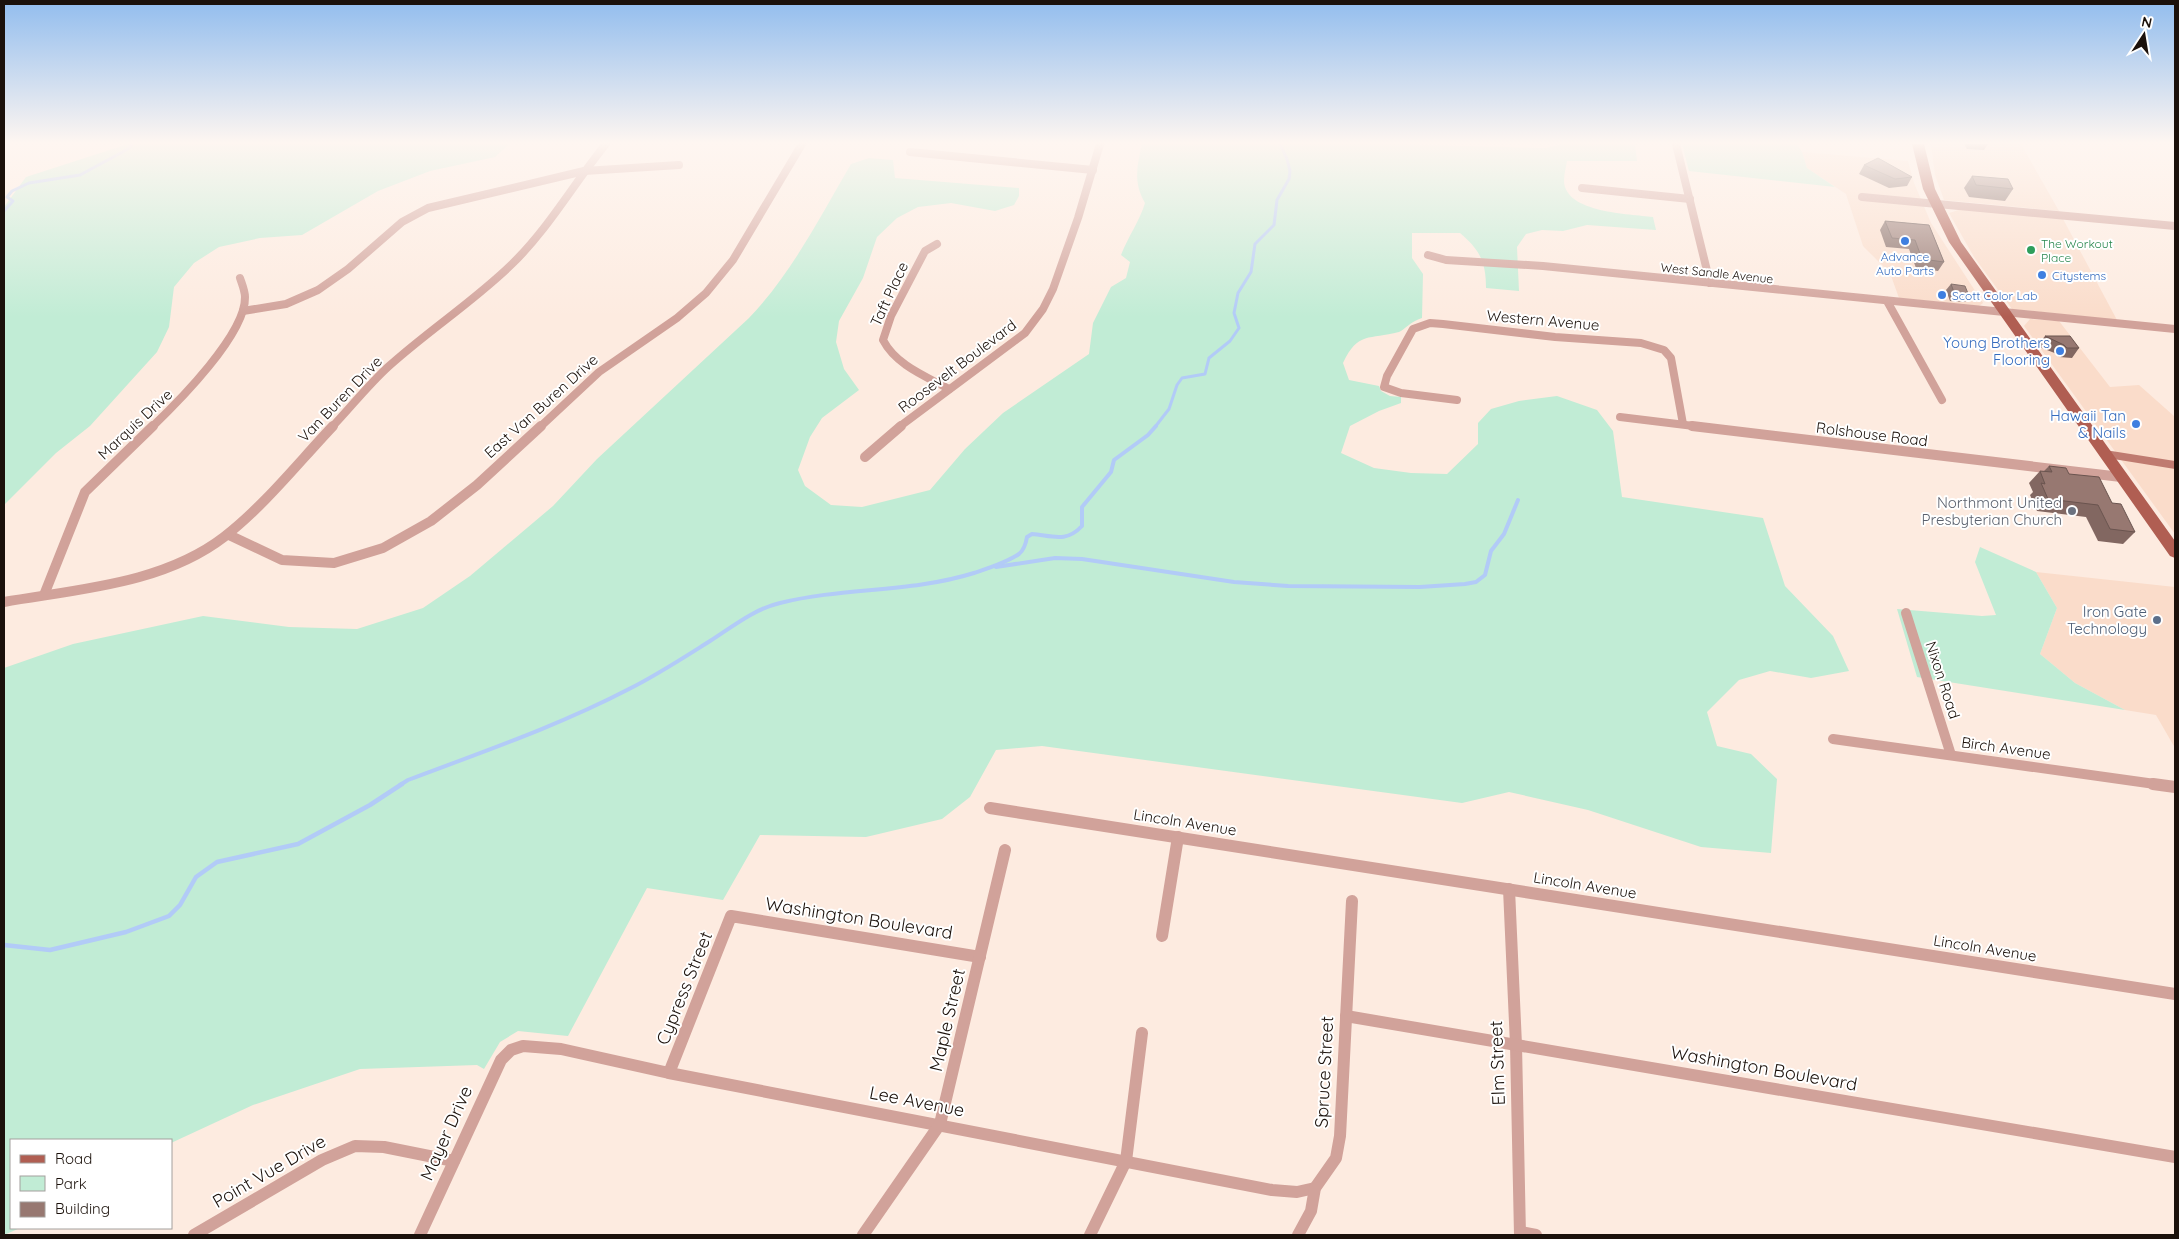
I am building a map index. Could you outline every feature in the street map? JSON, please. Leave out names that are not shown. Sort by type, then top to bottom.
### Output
[{"type":"main road","points":[[1935,203],[1955,242],[2175,552]]},
{"type":"street","points":[[240,278],[244,296],[243,311],[280,306],[312,295],[328,285],[400,224],[419,212],[460,202]]},
{"type":"street","name":"Van Buren Drive","points":[[44,594],[126,582],[152,574],[189,559],[229,535],[257,508],[390,366],[477,296],[513,263],[552,220],[564,202]]},
{"type":"street","name":"East Van Buren Drive","points":[[229,535],[265,556],[291,562],[318,562],[350,558],[381,549],[407,537],[432,522],[458,501],[599,372],[694,304],[712,288],[734,259],[768,202]]},
{"type":"street","name":"Roosevelt Boulevard","points":[[865,457],[887,436],[1025,333],[1043,309],[1053,290],[1082,202]]},
{"type":"street","points":[[1691,202],[1710,283]]},
{"type":"street","points":[[1921,202],[2175,226]]},
{"type":"street","name":"Taft Place","points":[[937,244],[925,251],[891,316],[883,340],[889,353],[949,390]]},
{"type":"street","name":"West Sandle Avenue","points":[[1428,255],[1446,260],[1543,266],[2175,329]]},
{"type":"street","points":[[1887,301],[1942,400]]},
{"type":"street","name":"Marquis Drive","points":[[44,594],[85,492],[186,394],[214,359],[243,311]]},
{"type":"street","name":"Western Avenue","points":[[1457,400],[1401,393],[1384,387],[1387,376],[1413,329],[1430,323],[1555,337],[1614,339],[1649,344],[1669,353],[1673,363],[1675,386],[1683,424]]},
{"type":"street","name":"Rolshouse Road","points":[[1620,417],[2121,476]]},
{"type":"street","points":[[2105,454],[2175,465]]},
{"type":"street","points":[[4,602],[44,594]]},
{"type":"street","name":"Nixon Road","points":[[1906,613],[1951,756]]},
{"type":"street","name":"Birch Avenue","points":[[1833,739],[2175,787]]},
{"type":"street","name":"Lincoln Avenue","points":[[990,808],[2175,994]]},
{"type":"street","points":[[1162,936],[1178,837]]},
{"type":"street","name":"Maple Street","points":[[863,1235],[940,1124],[1005,850]]},
{"type":"street","name":"Elm Street","points":[[1509,889],[1516,1045],[1521,1234]]},
{"type":"street","name":"Spruce Street","points":[[1298,1235],[1311,1211],[1315,1188],[1336,1158],[1340,1136],[1352,901]]},
{"type":"street","name":"Washington Boulevard","points":[[732,916],[980,957]]},
{"type":"street","name":"Cypress Street","points":[[669,1073],[732,916]]},
{"type":"street","name":"Washington Boulevard","points":[[1346,1016],[2175,1157]]},
{"type":"street","points":[[1090,1235],[1126,1161],[1142,1032]]},
{"type":"street","name":"Lee Avenue","points":[[511,1050],[523,1046],[561,1050],[669,1073],[940,1124],[1272,1190],[1297,1192],[1315,1188]]},
{"type":"street","name":"Mayer Drive","points":[[420,1235],[494,1073],[501,1060],[511,1050]]},
{"type":"street","name":"Point Vue Drive","points":[[194,1235],[322,1160],[355,1146],[384,1147],[454,1161]]},
{"type":"street","points":[[1521,1234],[1536,1235]]},
{"type":"shaded area","points":[[1849,202],[1922,202],[1931,223],[1983,303],[1979,306],[1899,298],[1890,273],[1863,246]]},
{"type":"shaded area","points":[[1963,202],[2054,202],[2059,211]]},
{"type":"shaded area","points":[[1962,209],[2062,217],[2117,320],[2012,309],[1974,257],[1949,213]]},
{"type":"shaded area","points":[[2030,319],[2059,321],[2110,387],[2139,385],[2174,416],[2175,534],[2024,326]]},
{"type":"shaded area","points":[[2036,572],[2175,587],[2175,748],[2156,715],[2125,710],[2075,683],[2040,654],[2057,608]]},
{"type":"green space","points":[[8,202],[359,202],[302,235],[260,238],[219,247],[194,263],[174,287],[169,327],[157,352],[90,426],[56,453],[4,505],[4,207]]},
{"type":"green space","points":[[829,202],[1016,202],[1014,205],[995,211],[951,203],[918,207],[897,218],[877,237],[863,278],[839,321],[836,342],[844,369],[859,390],[822,418],[810,437],[798,470],[805,486],[831,505],[862,507],[930,490],[965,449],[1003,413],[1089,354],[1093,323],[1111,287],[1126,278],[1130,262],[1121,255],[1145,203],[1579,202],[1600,210],[1653,217],[1656,230],[1587,225],[1563,231],[1542,230],[1526,234],[1517,247],[1519,291],[1486,288],[1485,271],[1480,257],[1472,245],[1460,233],[1412,233],[1412,258],[1423,274],[1422,318],[1414,321],[1399,332],[1365,338],[1359,341],[1348,353],[1343,363],[1349,380],[1379,386],[1381,391],[1390,396],[1401,397],[1401,403],[1379,411],[1350,426],[1341,453],[1374,468],[1411,473],[1447,474],[1478,444],[1478,423],[1491,409],[1519,401],[1557,396],[1597,410],[1613,431],[1622,497],[1763,518],[1785,586],[1833,636],[1849,671],[1811,678],[1770,671],[1739,680],[1707,712],[1717,746],[1751,754],[1777,779],[1771,853],[1701,847],[1588,810],[1509,792],[1462,803],[1042,746],[996,750],[970,797],[942,819],[866,837],[760,835],[723,900],[647,888],[568,1036],[518,1031],[500,1042],[484,1069],[477,1065],[360,1069],[253,1105],[172,1143],[172,1139],[10,1139],[10,1229],[18,1229],[4,1235],[4,668],[73,644],[203,616],[289,627],[357,629],[423,608],[470,576],[553,506],[597,459],[749,318],[779,282]]},
{"type":"green space","points":[[1980,547],[2036,572],[2057,608],[2040,654],[2075,683],[2125,710],[1917,677],[1897,609],[1982,616],[1996,615],[1975,562]]},
{"type":"building","points":[[1885,221],[1929,225],[1944,262],[1922,259],[1915,240],[1892,238]]},
{"type":"building","points":[[1951,284],[1965,286],[1969,296],[1955,295]]},
{"type":"building","points":[[2045,336],[2070,336],[2079,348],[2067,348]]},
{"type":"building","points":[[2049,466],[2066,468],[2069,474],[2099,477],[2112,503],[2121,504],[2135,532],[2110,529],[2098,505],[2048,499],[2041,483],[2045,484],[2040,471],[2052,472]]},
{"type":"waterway","points":[[4,211],[12,202]]},
{"type":"waterway","points":[[1155,427],[1169,409],[1177,385],[1182,378],[1205,374],[1209,358],[1230,341],[1239,328],[1234,313],[1238,293],[1251,272],[1255,244],[1274,225],[1277,202]]},
{"type":"waterway","points":[[400,785],[408,780],[547,727],[602,702],[650,678],[744,619],[770,606],[828,594],[926,584],[950,579],[974,573],[1014,557],[1019,554],[1027,537],[1032,534],[1053,537],[1070,535],[1082,526],[1082,507],[1111,472],[1114,460],[1148,435],[1156,426]]},
{"type":"waterway","points":[[996,567],[1055,558],[1082,559],[1234,582],[1288,586],[1420,587],[1465,584],[1476,582],[1485,575],[1491,551],[1504,534],[1518,500]]},
{"type":"waterway","points":[[4,945],[50,950],[126,932],[169,916],[180,905],[196,877],[217,862],[298,844],[370,805],[402,784]]},
{"type":"place","name":"Advance Auto Parts","points":[[1905,241]]},
{"type":"place","name":"The Workout Place","points":[[2031,250]]},
{"type":"place","name":"Citystems","points":[[2042,275]]},
{"type":"place","name":"Scott Color Lab","points":[[1942,295]]},
{"type":"place","name":"Young Brothers Flooring","points":[[2060,351]]},
{"type":"place","name":"Hawaii Tan & Nails","points":[[2136,424]]},
{"type":"place","name":"Northmont United Presbyterian Church","points":[[2072,511]]},
{"type":"place","name":"Iron Gate Technology","points":[[2157,620]]}]
